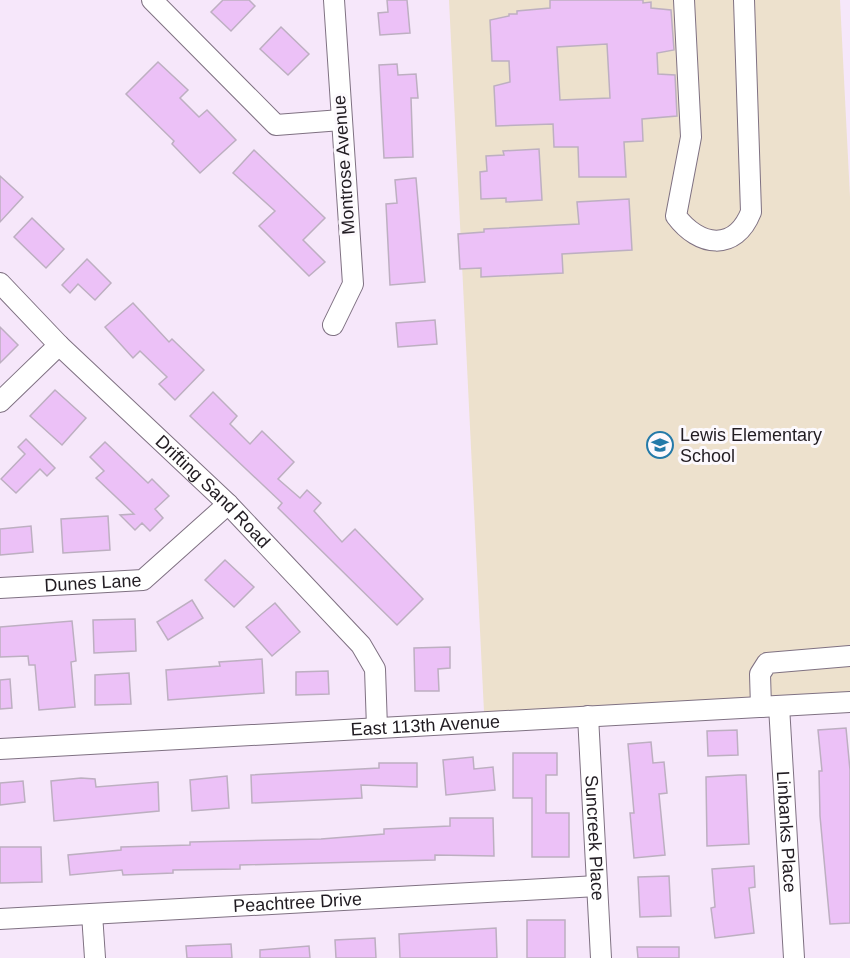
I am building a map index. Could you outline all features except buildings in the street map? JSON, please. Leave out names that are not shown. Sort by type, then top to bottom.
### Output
[{"type":"street","points":[[152,0],[276,125],[341,120]]},
{"type":"street","name":"Montrose Avenue","points":[[333,325],[352,284],[334,0]]},
{"type":"street","points":[[684,0],[691,137],[676,216],[693,235],[728,240],[747,223],[751,212],[744,0]]},
{"type":"street","name":"Drifting Sand Road","points":[[0,283],[59,345],[228,504],[361,645],[375,669],[377,728]]},
{"type":"street","points":[[0,402],[59,345]]},
{"type":"street","name":"Dunes Lane","points":[[0,588],[143,580],[228,504]]},
{"type":"street","name":"Linbanks Place","points":[[794,958],[770,706],[760,674],[767,663],[850,656]]},
{"type":"street","name":"East 113th Avenue","points":[[0,749],[850,702]]},
{"type":"street","name":"Suncreek Place","points":[[588,716],[601,958]]},
{"type":"street","name":"Peachtree Drive","points":[[0,919],[597,886]]},
{"type":"street","points":[[92,914],[95,958]]},
{"type":"shaded area","name":"Lewis Elementary School","points":[[449,0],[840,0],[850,197],[850,693],[484,712]]},
{"type":"place","name":"Lewis Elementary School","points":[[660,445]]}]
